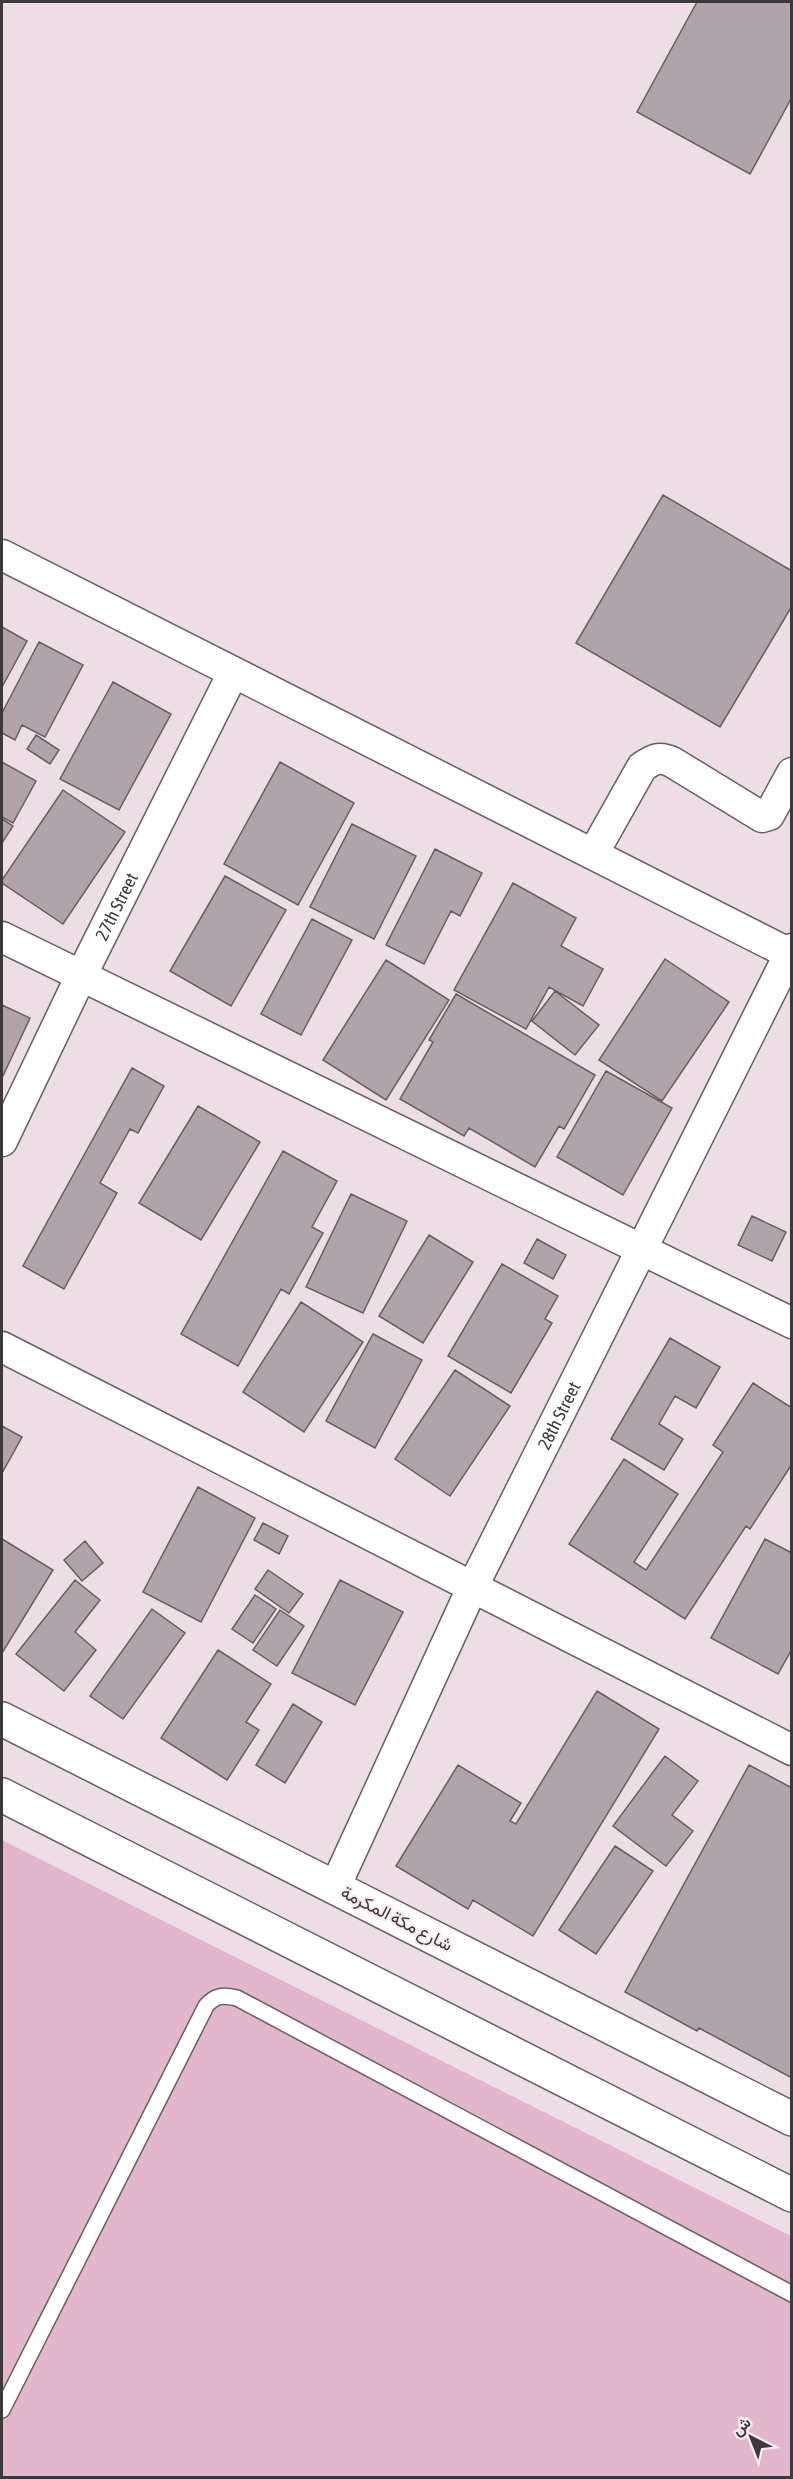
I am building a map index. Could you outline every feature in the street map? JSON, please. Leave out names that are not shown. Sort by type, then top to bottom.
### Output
[{"type":"main road","name":"شارع مكة المكرمة","points":[[2,1719],[792,2119]]},
{"type":"main road","points":[[2,1795],[792,2195]]},
{"type":"street","points":[[2,555],[791,952]]},
{"type":"street","name":"27th Street","points":[[2,1141],[81,976],[233,673]]},
{"type":"street","points":[[593,854],[642,767],[654,759],[663,758],[672,762],[762,817],[769,815],[792,773]]},
{"type":"street","points":[[2,937],[792,1323]]},
{"type":"street","name":"28th Street","points":[[335,1887],[473,1586],[791,952]]},
{"type":"street","points":[[2,1347],[792,1750]]},
{"type":"lane","points":[[2,2410],[206,2006],[212,1998],[219,1996],[237,1998],[792,2294]]},
{"type":"shaded area","points":[[2,1840],[791,2236],[791,2477],[2,2477]]},
{"type":"building","points":[[697,2],[792,2],[792,97],[750,174],[637,112]]},
{"type":"building","points":[[663,495],[792,571],[792,606],[720,727],[576,643]]},
{"type":"building","points":[[2,627],[27,641],[2,687]]},
{"type":"building","points":[[39,642],[83,665],[45,737],[22,725],[15,740],[2,733],[2,713]]},
{"type":"building","points":[[113,682],[171,714],[119,810],[60,779]]},
{"type":"building","points":[[36,735],[59,750],[50,764],[27,749]]},
{"type":"building","points":[[2,762],[36,781],[13,823],[2,817]]},
{"type":"building","points":[[280,762],[354,803],[298,905],[224,864]]},
{"type":"building","points":[[63,790],[125,832],[63,924],[2,883],[2,880]]},
{"type":"building","points":[[2,819],[13,826],[2,843]]},
{"type":"building","points":[[352,824],[416,856],[374,939],[310,907]]},
{"type":"building","points":[[435,849],[482,873],[460,916],[451,911],[424,964],[386,945]]},
{"type":"building","points":[[225,876],[286,910],[231,1006],[170,971]]},
{"type":"building","points":[[513,883],[576,918],[561,946],[603,969],[583,1006],[549,987],[526,1029],[454,990]]},
{"type":"building","points":[[312,919],[352,940],[301,1035],[261,1014]]},
{"type":"building","points":[[665,959],[729,1002],[662,1101],[599,1060]]},
{"type":"building","points":[[386,960],[449,1000],[386,1100],[323,1060]]},
{"type":"building","points":[[555,991],[599,1025],[575,1055],[532,1021]]},
{"type":"building","points":[[456,994],[595,1075],[564,1129],[559,1126],[535,1167],[469,1128],[464,1136],[400,1099],[433,1042],[429,1040]]},
{"type":"building","points":[[2,1005],[30,1018],[2,1078]]},
{"type":"building","points":[[132,1068],[164,1086],[138,1133],[130,1129],[100,1183],[117,1193],[64,1289],[23,1266]]},
{"type":"building","points":[[606,1071],[672,1108],[623,1195],[557,1157]]},
{"type":"building","points":[[198,1106],[260,1142],[201,1240],[139,1203]]},
{"type":"building","points":[[283,1151],[337,1181],[312,1227],[323,1233],[289,1294],[281,1289],[238,1366],[181,1334]]},
{"type":"building","points":[[351,1194],[407,1221],[363,1313],[306,1287]]},
{"type":"building","points":[[752,1216],[786,1232],[772,1261],[738,1245]]},
{"type":"building","points":[[429,1235],[473,1262],[423,1343],[379,1316]]},
{"type":"building","points":[[537,1239],[566,1255],[553,1279],[524,1263]]},
{"type":"building","points":[[502,1264],[558,1296],[545,1319],[552,1323],[511,1393],[448,1356]]},
{"type":"building","points":[[301,1302],[363,1342],[304,1432],[243,1392]]},
{"type":"building","points":[[373,1334],[422,1360],[375,1448],[326,1421]]},
{"type":"building","points":[[670,1338],[720,1367],[696,1408],[675,1396],[659,1424],[683,1439],[664,1470],[611,1439]]},
{"type":"building","points":[[455,1370],[510,1406],[450,1496],[395,1459]]},
{"type":"building","points":[[753,1383],[792,1408],[792,1464],[750,1529],[746,1526],[685,1619],[569,1544],[624,1459],[678,1494],[634,1562],[646,1570],[723,1452],[713,1445]]},
{"type":"building","points":[[2,1426],[22,1437],[2,1473]]},
{"type":"building","points":[[198,1487],[255,1518],[201,1622],[143,1592]]},
{"type":"building","points":[[263,1523],[288,1536],[279,1554],[254,1540]]},
{"type":"building","points":[[2,1539],[53,1570],[2,1653]]},
{"type":"building","points":[[765,1539],[792,1553],[792,1649],[778,1674],[711,1638]]},
{"type":"building","points":[[85,1541],[103,1563],[82,1581],[64,1560]]},
{"type":"building","points":[[268,1570],[303,1594],[289,1613],[255,1589]]},
{"type":"building","points":[[75,1580],[100,1600],[75,1632],[96,1650],[64,1691],[16,1654]]},
{"type":"building","points":[[340,1580],[403,1612],[355,1705],[292,1673]]},
{"type":"building","points":[[255,1595],[276,1609],[253,1643],[232,1629]]},
{"type":"building","points":[[152,1609],[185,1633],[123,1719],[90,1696]]},
{"type":"building","points":[[280,1610],[304,1626],[277,1666],[253,1650]]},
{"type":"building","points":[[218,1650],[271,1684],[246,1722],[259,1730],[227,1780],[161,1738]]},
{"type":"building","points":[[597,1691],[659,1729],[533,1936],[473,1900],[468,1909],[396,1866],[458,1765],[521,1803],[510,1821],[516,1824]]},
{"type":"building","points":[[293,1704],[322,1722],[285,1783],[256,1765]]},
{"type":"building","points":[[665,1756],[698,1781],[672,1815],[693,1831],[666,1866],[613,1826]]},
{"type":"building","points":[[749,1765],[792,1788],[792,2078],[699,2028],[697,2031],[625,1992]]},
{"type":"building","points":[[615,1846],[653,1871],[596,1954],[559,1930]]}]
